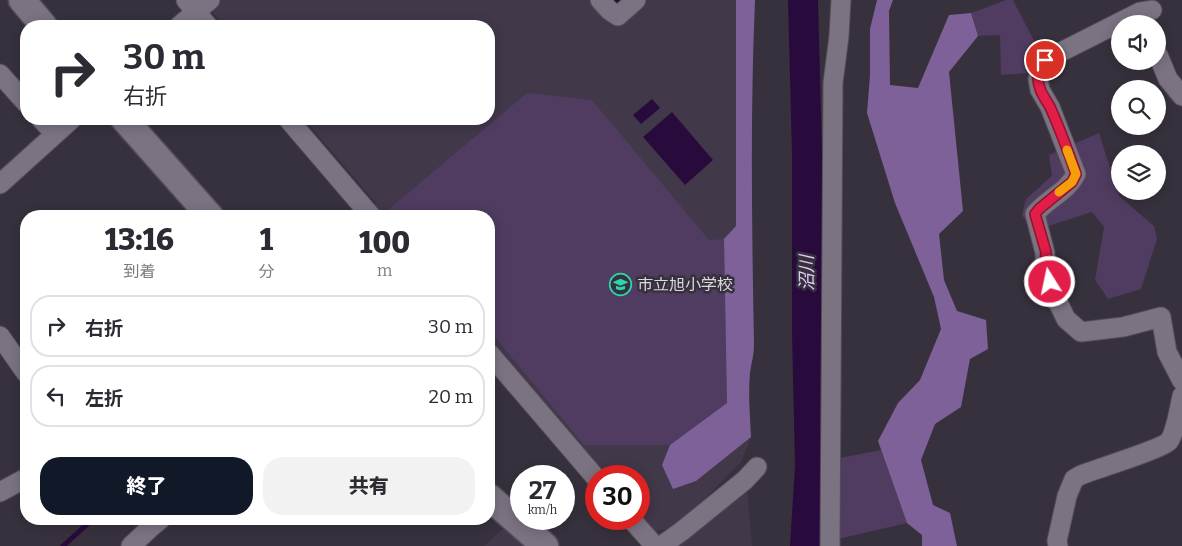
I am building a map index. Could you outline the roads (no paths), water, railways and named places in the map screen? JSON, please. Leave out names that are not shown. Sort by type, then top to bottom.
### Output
[{"type":"main road","points":[[22,0],[39,20]]},
{"type":"main road","points":[[129,125],[205,210]]},
{"type":"main road","points":[[495,502],[545,546]]},
{"type":"street","points":[[600,0],[618,16],[636,0]]},
{"type":"street","points":[[830,546],[833,83],[841,0]]},
{"type":"street","points":[[184,20],[197,4],[205,20]]},
{"type":"street","points":[[1154,11],[1140,12],[1045,60],[1039,70],[1040,90],[1050,107],[1076,174],[1072,182],[1035,214],[1046,252],[1045,268],[1066,319],[1081,332],[1123,327],[1161,317],[1167,352],[1182,381]]},
{"type":"street","points":[[1164,70],[1168,79],[1182,96]]},
{"type":"street","points":[[0,74],[20,96]]},
{"type":"street","points":[[46,125],[55,134]]},
{"type":"street","points":[[0,184],[65,125]]},
{"type":"street","points":[[293,125],[366,210]]},
{"type":"street","points":[[0,336],[20,364]]},
{"type":"street","points":[[495,360],[585,465]]},
{"type":"street","points":[[1058,546],[1057,541],[1067,496],[1074,480],[1081,475],[1167,443],[1172,437],[1182,396]]},
{"type":"street","points":[[661,546],[745,480],[757,467]]},
{"type":"street","points":[[0,492],[20,481]]},
{"type":"street","points":[[131,546],[154,525]]},
{"type":"street","points":[[641,530],[655,546]]},
{"type":"waterway","name":"沼川","points":[[803,0],[807,155],[807,334],[810,466],[805,546]]},
{"type":"waterway","points":[[63,546],[86,525]]},
{"type":"place","name":"市立旭小学校","points":[[621,284]]}]
